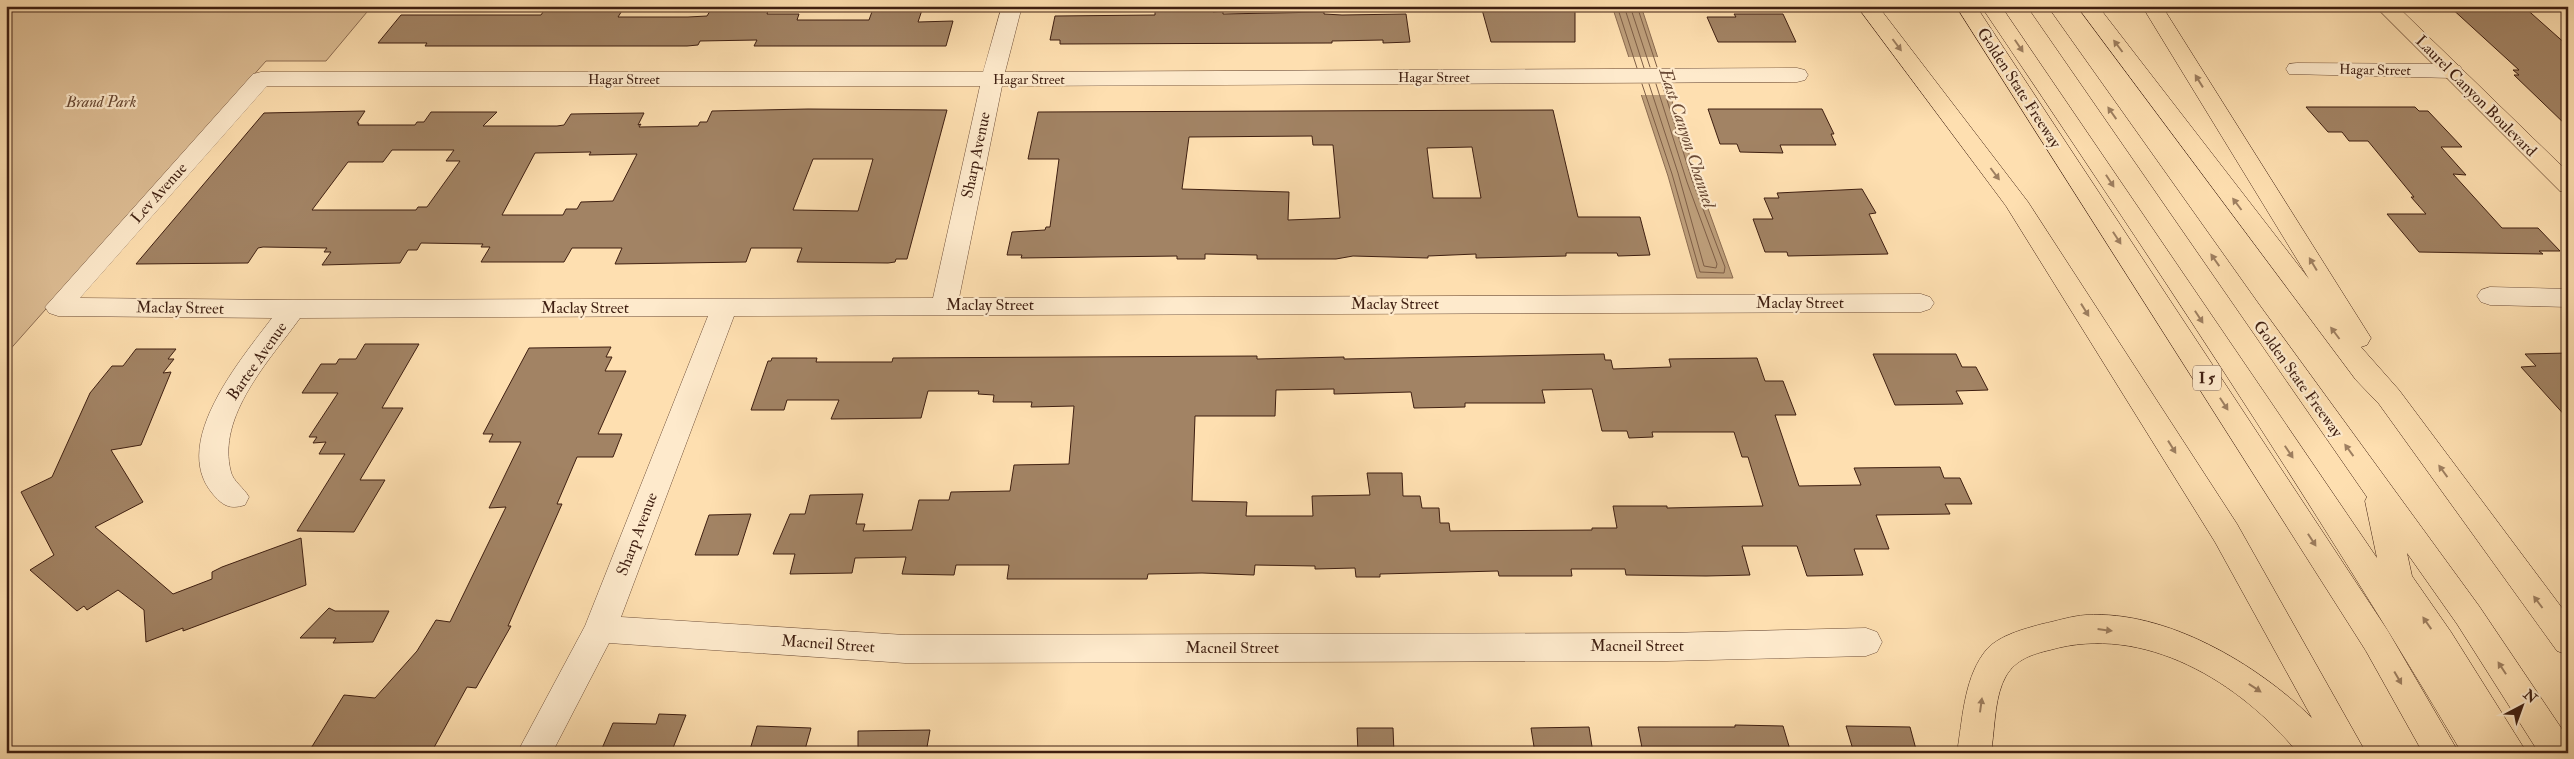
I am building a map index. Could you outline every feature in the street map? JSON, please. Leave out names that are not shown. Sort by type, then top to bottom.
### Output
[{"type":"main road","points":[[1867,6],[2016,202],[2226,533],[2349,753]]},
{"type":"main road","name":"Golden State Freeway","points":[[1966,6],[2366,625],[2442,753]]},
{"type":"main road","points":[[1991,6],[2093,155],[2389,602],[2481,753]]},
{"type":"main road","name":"Golden State Freeway","points":[[2037,6],[2468,615],[2558,753]]},
{"type":"main road","points":[[2087,6],[2366,373],[2389,397],[2568,641]]},
{"type":"main road","points":[[2152,6],[2299,239],[2380,374],[2389,397]]},
{"type":"main road","name":"Laurel Canyon Boulevard","points":[[2385,6],[2568,186]]},
{"type":"main road","points":[[2378,490],[2397,580],[2510,753]]},
{"type":"main road","points":[[1977,753],[1975,746],[1983,690],[1999,659],[2028,641],[2090,628],[2132,633],[2172,644],[2222,666],[2261,691],[2302,729],[2320,753]]},
{"type":"street","name":"Sharp Avenue","points":[[944,306],[992,79],[1012,6]]},
{"type":"street","name":"Hagar Street","points":[[2297,69],[2452,71]]},
{"type":"street","name":"Hagar Street","points":[[261,79],[992,79],[1797,75]]},
{"type":"street","name":"Lev Avenue","points":[[58,307],[261,79]]},
{"type":"street","points":[[2490,296],[2568,298]]},
{"type":"street","name":"Maclay Street","points":[[58,307],[293,309],[1921,303]]},
{"type":"street","name":"Sharp Avenue","points":[[534,753],[600,629],[724,308]]},
{"type":"street","name":"Bartee Avenue","points":[[234,497],[218,477],[214,459],[215,440],[226,406],[293,309]]},
{"type":"street","name":"Macneil Street","points":[[600,629],[905,649],[1658,647],[1866,642]]},
{"type":"green space","name":"Brand Park","points":[[6,6],[372,6],[326,61],[266,61],[6,354]]},
{"type":"water","points":[[1612,6],[1641,6],[1697,178],[1733,278],[1697,278],[1668,176]]},
{"type":"pier","points":[[1626,57],[1660,57],[1672,95],[1638,95]]},
{"type":"building","points":[[547,6],[625,6],[618,17],[688,17],[707,16],[710,11],[768,11],[767,14],[799,14],[797,20],[869,20],[874,6],[918,6],[923,7],[918,22],[953,21],[946,46],[754,46],[757,40],[700,41],[698,45],[687,46],[425,46],[427,43],[378,43],[401,15],[541,15]]},
{"type":"building","points":[[1481,6],[1575,6],[1575,42],[1491,42]]},
{"type":"building","points":[[2449,6],[2523,6],[2568,46],[2568,127],[2514,75],[2519,75],[2513,70],[2519,70]]},
{"type":"building","points":[[1155,8],[1213,8],[1213,12],[1223,11],[1223,14],[1324,12],[1324,14],[1342,15],[1406,14],[1410,42],[1383,43],[1383,40],[1332,41],[1332,43],[1060,44],[1060,40],[1050,40],[1055,16],[1155,15]]},
{"type":"building","points":[[1734,14],[1783,14],[1796,42],[1718,42],[1707,17],[1736,17]]},
{"type":"building","points":[[2306,107],[2415,107],[2419,111],[2428,111],[2462,147],[2441,147],[2466,175],[2453,174],[2502,228],[2538,228],[2560,251],[2539,251],[2543,254],[2419,252],[2387,214],[2426,214],[2411,197],[2414,197],[2368,141],[2349,141],[2342,132],[2328,132]]},
{"type":"building","points":[[808,109],[947,110],[907,259],[896,259],[895,262],[888,263],[797,262],[802,248],[751,248],[746,262],[615,264],[622,248],[572,248],[564,262],[481,262],[490,247],[481,247],[483,244],[421,243],[417,250],[408,250],[400,263],[322,265],[331,252],[324,252],[327,248],[263,247],[258,248],[248,263],[136,264],[264,113],[365,111],[357,123],[359,123],[358,125],[415,125],[417,122],[424,122],[431,112],[497,112],[483,126],[557,126],[564,125],[571,114],[644,113],[638,125],[641,124],[639,127],[698,126],[700,122],[707,122],[712,111]],"holes":[[[392,150],[454,150],[446,161],[460,161],[427,207],[418,207],[416,210],[312,210],[348,162],[383,162]],[[591,152],[589,155],[637,154],[613,201],[581,202],[577,209],[566,209],[563,215],[502,215],[535,153]],[[813,159],[873,159],[858,211],[793,210]]]},
{"type":"building","points":[[1708,109],[1822,109],[1834,134],[1831,134],[1836,145],[1780,145],[1783,153],[1740,152],[1737,144],[1720,144]]},
{"type":"building","points":[[1553,110],[1578,217],[1640,217],[1650,255],[1618,256],[1617,253],[1566,253],[1566,256],[1476,258],[1476,254],[1428,256],[1428,258],[1353,256],[1336,259],[1257,259],[1257,255],[1205,254],[1205,259],[1177,259],[1177,256],[1021,258],[1022,255],[1007,255],[1012,232],[1045,230],[1046,227],[1050,227],[1059,159],[1028,159],[1038,112]],"holes":[[[1312,136],[1313,145],[1333,145],[1340,218],[1288,220],[1289,192],[1182,189],[1189,137]],[[1472,147],[1481,198],[1433,198],[1427,148]]]},
{"type":"building","points":[[1862,189],[1876,213],[1869,214],[1888,254],[1788,256],[1787,252],[1765,252],[1753,219],[1773,219],[1764,198],[1779,198],[1777,193]]},
{"type":"building","points":[[365,344],[419,344],[382,408],[403,408],[360,480],[385,480],[354,532],[297,531],[345,454],[319,454],[326,442],[313,443],[317,437],[309,437],[338,393],[302,393],[321,364],[336,364],[339,359],[356,359]]},
{"type":"building","points":[[611,347],[606,357],[612,357],[605,371],[626,371],[598,434],[622,434],[613,457],[577,457],[557,504],[562,504],[508,626],[511,626],[476,688],[467,687],[431,753],[308,753],[344,695],[375,698],[417,651],[436,620],[450,622],[506,507],[489,508],[521,442],[489,442],[493,434],[483,434],[529,348]]},
{"type":"building","points":[[136,349],[176,349],[168,359],[174,359],[163,373],[171,372],[141,445],[111,450],[143,502],[95,527],[173,594],[212,579],[212,572],[222,567],[301,538],[306,585],[183,631],[183,628],[146,642],[144,610],[118,590],[87,610],[84,606],[77,611],[30,570],[54,555],[21,492],[52,477],[90,393],[112,366],[123,366]]},
{"type":"building","points":[[2568,353],[2568,419],[2521,367],[2536,366],[2525,354]]},
{"type":"building","points":[[1604,354],[1605,360],[1611,360],[1613,369],[1671,367],[1669,359],[1757,358],[1765,381],[1783,381],[1796,415],[1775,415],[1799,486],[1861,485],[1854,468],[1940,467],[1944,478],[1960,478],[1972,504],[1945,504],[1950,514],[1876,515],[1889,549],[1854,549],[1863,575],[1807,576],[1797,546],[1742,546],[1750,575],[1706,576],[1626,575],[1625,569],[1571,569],[1572,576],[1499,576],[1498,571],[1380,574],[1380,577],[1356,577],[1355,568],[1315,569],[1315,566],[1255,565],[1254,575],[1202,573],[1148,574],[1147,579],[1007,579],[1009,565],[956,565],[954,575],[902,574],[906,557],[855,558],[852,573],[790,574],[795,554],[773,554],[790,514],[805,514],[810,495],[863,494],[856,524],[865,524],[863,531],[912,530],[919,500],[949,500],[951,492],[1010,491],[1014,465],[1069,464],[1074,406],[1031,407],[1032,402],[993,402],[994,395],[978,394],[979,391],[928,391],[921,418],[831,419],[839,400],[787,400],[784,410],[751,410],[768,361],[771,361],[772,358],[817,358],[816,362],[892,362],[893,358],[1257,356],[1257,359],[1344,357],[1344,359]],"holes":[[[1334,389],[1334,394],[1411,392],[1414,408],[1465,407],[1465,403],[1545,403],[1542,390],[1592,389],[1602,431],[1627,431],[1629,438],[1653,437],[1652,432],[1734,432],[1742,457],[1748,457],[1763,506],[1667,508],[1667,506],[1613,506],[1617,528],[1592,528],[1592,530],[1450,531],[1449,523],[1440,523],[1439,508],[1422,508],[1420,496],[1403,496],[1402,473],[1367,473],[1370,495],[1312,496],[1313,516],[1246,516],[1247,502],[1192,501],[1195,416],[1275,416],[1276,390]]]},
{"type":"building","points":[[1873,354],[1956,354],[1962,367],[1976,367],[1988,390],[1956,391],[1963,404],[1895,405]]},
{"type":"building","points":[[751,514],[738,555],[695,555],[709,515]]},
{"type":"building","points":[[329,608],[335,611],[389,611],[373,642],[333,643],[336,638],[300,638]]},
{"type":"building","points":[[659,714],[686,715],[671,753],[600,753],[613,723],[656,724]]},
{"type":"building","points":[[1735,725],[1783,726],[1791,753],[1643,753],[1638,727],[1735,727]]},
{"type":"building","points":[[757,726],[811,728],[804,753],[749,753]]},
{"type":"building","points":[[1846,726],[1910,727],[1917,753],[1854,753]]},
{"type":"building","points":[[1589,727],[1593,753],[1535,753],[1531,728]]},
{"type":"building","points":[[1357,728],[1393,728],[1394,753],[1358,753]]},
{"type":"building","points":[[930,730],[926,753],[858,753],[858,731]]},
{"type":"water label","name":"East Canyon Channel","points":[[1687,138]]}]
